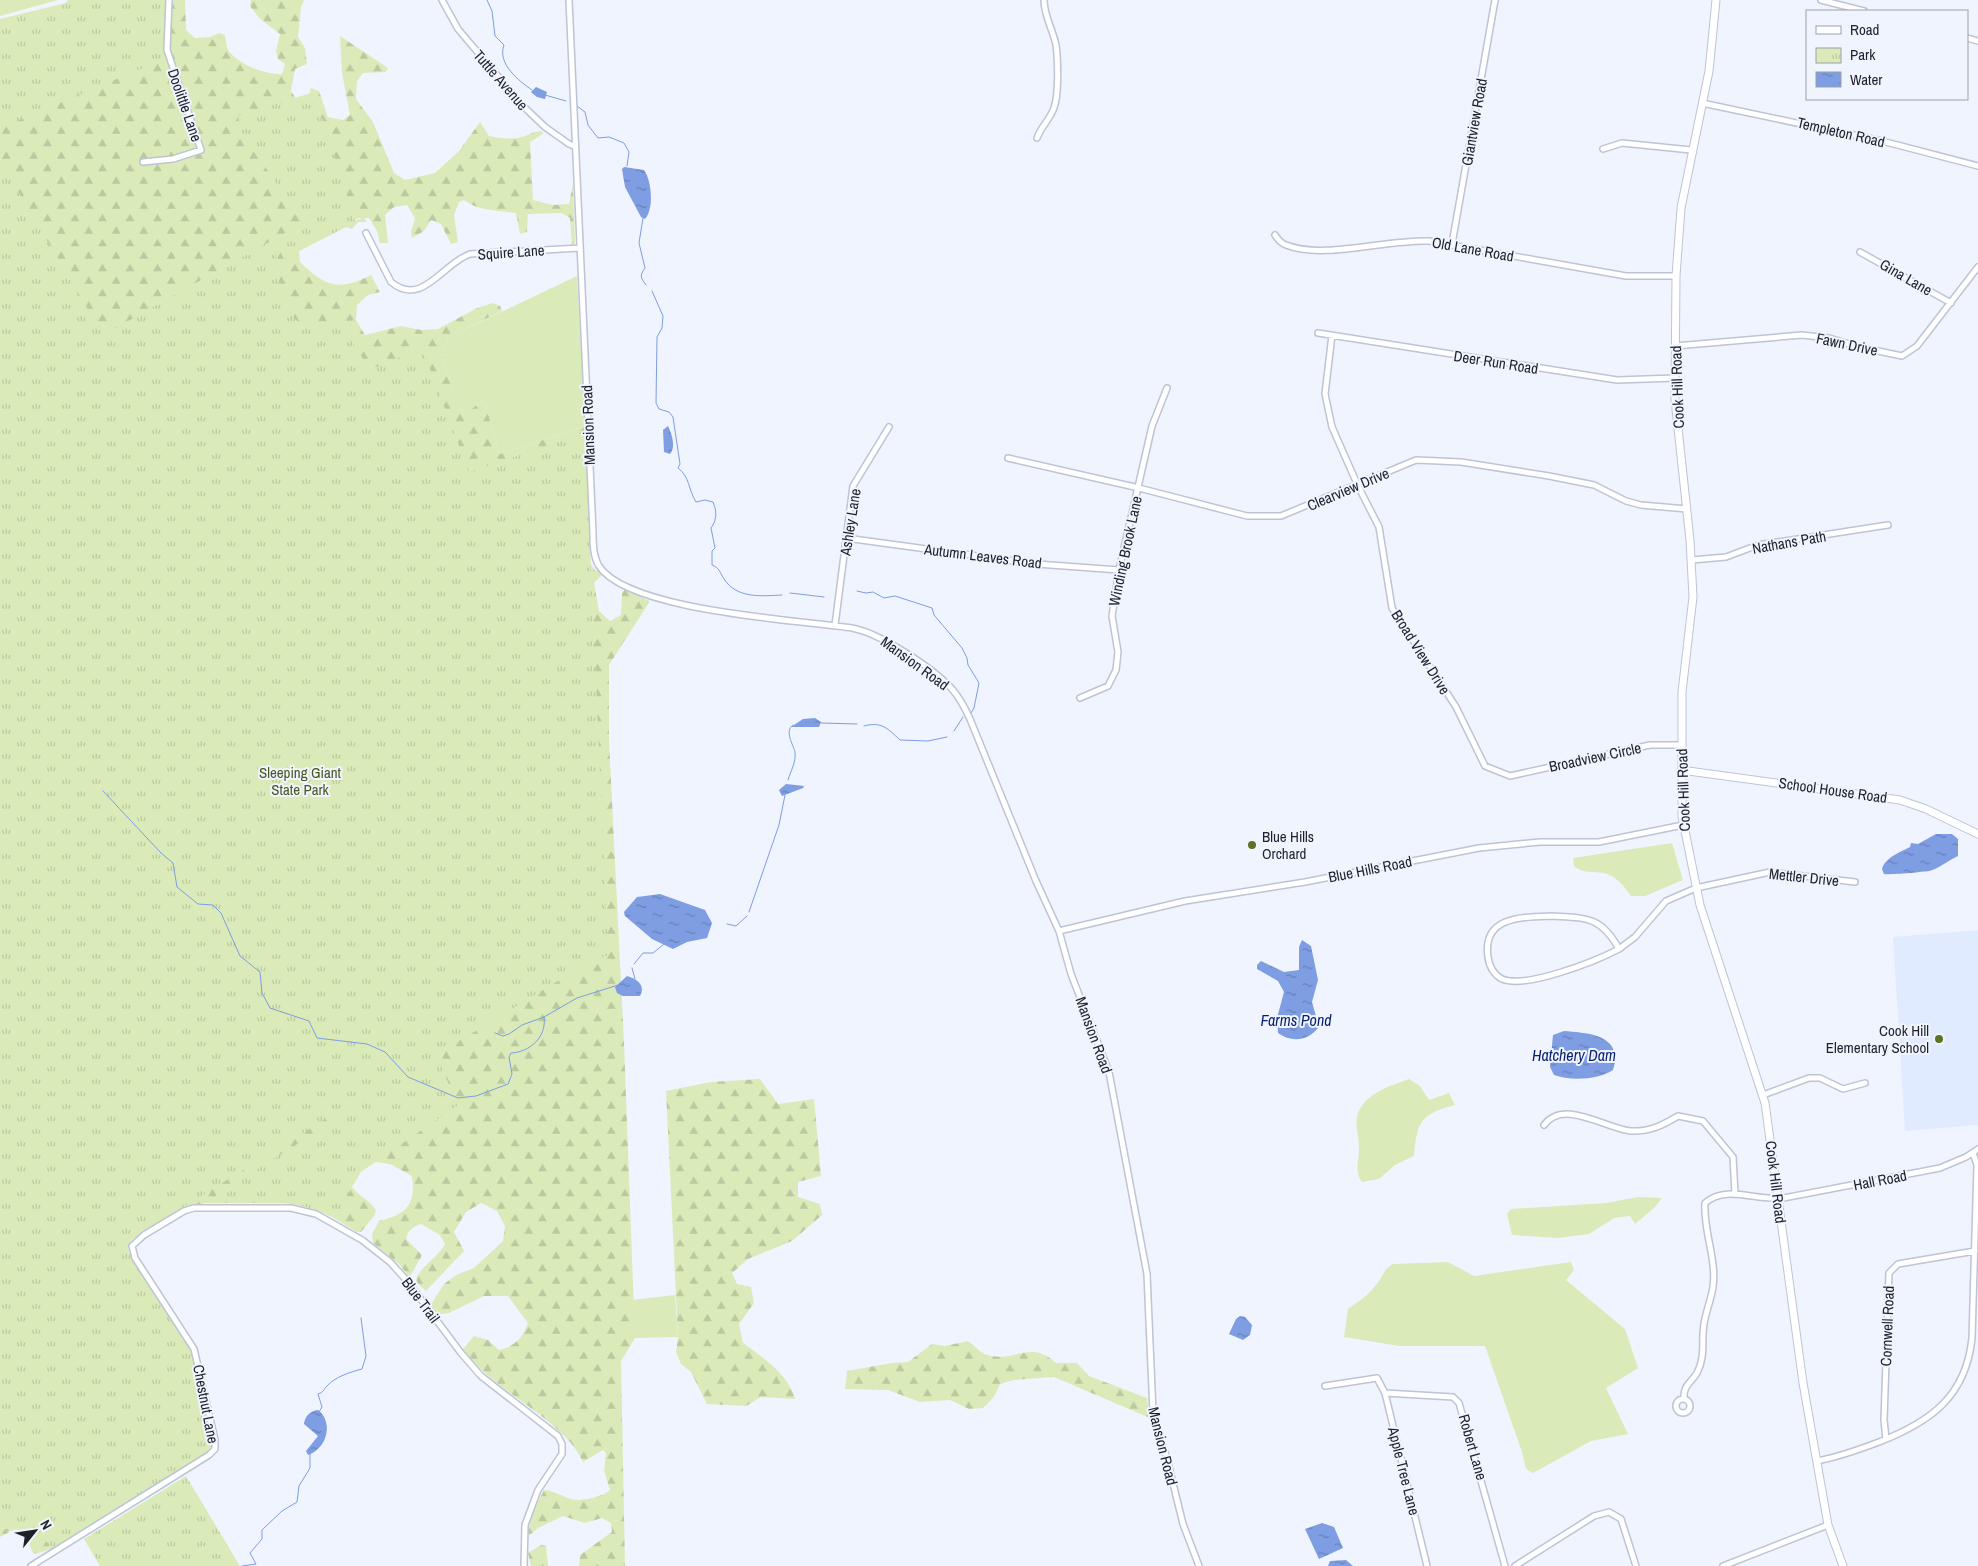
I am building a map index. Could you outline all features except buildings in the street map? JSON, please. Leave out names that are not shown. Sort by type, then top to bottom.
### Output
[{"type":"street","name":"Doolittle Lane","points":[[143,162],[173,159],[201,150],[167,50],[169,0]]},
{"type":"street","name":"Tuttle Avenue","points":[[442,0],[458,29],[524,106],[545,127],[568,144],[574,146]]},
{"type":"street","name":"Mansion Road","points":[[569,0],[574,146],[594,548],[599,566],[619,582],[675,604],[858,629],[879,637],[937,676],[958,697],[970,719],[1036,881],[1059,931],[1072,974],[1099,1042],[1112,1086],[1147,1274],[1153,1413],[1187,1537],[1199,1566]]},
{"type":"street","points":[[1037,138],[1042,126],[1050,116],[1056,99],[1056,45],[1045,14],[1044,0]]},
{"type":"street","name":"Giantview Road","points":[[1452,244],[1495,0]]},
{"type":"street","name":"Cook Hill Road","points":[[1716,0],[1713,48],[1691,150],[1681,208],[1676,276],[1675,378],[1692,560],[1693,606],[1682,686],[1681,770],[1683,825],[1696,888],[1763,1096],[1799,1361],[1828,1525],[1843,1566]]},
{"type":"street","points":[[1821,0],[1860,10]]},
{"type":"street","name":"Templeton Road","points":[[1702,103],[1882,141],[1978,166]]},
{"type":"street","points":[[1603,149],[1622,143],[1691,150]]},
{"type":"street","name":"Squire Lane","points":[[366,233],[391,282],[396,286],[410,290],[422,288],[429,284],[456,261],[470,254],[580,248]]},
{"type":"street","name":"Old Lane Road","points":[[1275,235],[1281,243],[1305,250],[1405,240],[1452,244],[1626,276],[1676,276]]},
{"type":"street","name":"Gina Lane","points":[[1860,252],[1951,303]]},
{"type":"street","name":"Fawn Drive","points":[[1675,346],[1802,335],[1829,338],[1859,347],[1902,356],[1917,346],[1978,267]]},
{"type":"street","name":"Deer Run Road","points":[[1318,333],[1607,378],[1675,378]]},
{"type":"street","name":"Broad View Drive","points":[[1332,335],[1325,394],[1332,427],[1358,486],[1380,527],[1392,608],[1456,707],[1485,766],[1510,776]]},
{"type":"street","name":"Winding Brook Lane","points":[[1080,698],[1108,686],[1116,670],[1118,652],[1112,616],[1119,570],[1152,426],[1167,388]]},
{"type":"street","name":"Ashley Lane","points":[[835,625],[853,486],[889,427]]},
{"type":"street","name":"Clearview Drive","points":[[1008,458],[1139,488],[1248,516],[1281,516],[1358,486],[1416,460],[1461,462],[1594,485],[1626,501],[1641,505],[1687,509]]},
{"type":"street","name":"Nathans Path","points":[[1692,560],[1726,557],[1758,545],[1888,525]]},
{"type":"street","name":"Autumn Leaves Road","points":[[846,538],[1037,564],[1119,570]]},
{"type":"street","name":"Broadview Circle","points":[[1510,776],[1650,745],[1681,745]]},
{"type":"street","name":"School House Road","points":[[1681,770],[1900,800],[1931,811],[1978,834]]},
{"type":"street","name":"Blue Hills Road","points":[[1059,931],[1185,901],[1305,882],[1479,848],[1540,842],[1599,842],[1683,825]]},
{"type":"street","name":"Mettler Drive","points":[[1619,948],[1608,932],[1598,923],[1588,918],[1552,916],[1527,917],[1504,923],[1494,928],[1488,936],[1487,946],[1489,962],[1494,973],[1502,979],[1541,978],[1559,973],[1619,948],[1635,937],[1666,901],[1681,892],[1737,877],[1770,872],[1855,882]]},
{"type":"street","points":[[1763,1096],[1809,1078],[1820,1078],[1844,1089],[1865,1083]]},
{"type":"street","points":[[1544,1125],[1548,1119],[1568,1114],[1590,1117],[1630,1131],[1656,1129],[1678,1116],[1703,1121],[1733,1157],[1735,1194]]},
{"type":"street","name":"Hall Road","points":[[1684,1399],[1683,1391],[1696,1374],[1705,1345],[1703,1327],[1713,1284],[1712,1255],[1704,1217],[1705,1203],[1712,1197],[1722,1194],[1735,1194],[1778,1199],[1940,1168],[1978,1149]]},
{"type":"street","points":[[1817,1461],[1841,1456],[1912,1429],[1935,1412],[1956,1389],[1963,1374],[1972,1344],[1977,1165],[1973,1153]]},
{"type":"street","name":"Blue Trail","points":[[132,1249],[134,1243],[140,1238],[189,1209],[259,1207],[308,1211],[341,1227],[377,1251],[405,1277],[461,1353],[481,1376],[548,1426],[561,1440],[562,1454],[538,1490],[528,1515],[524,1538],[524,1566]]},
{"type":"street","name":"Chestnut Lane","points":[[31,1566],[209,1455],[216,1448],[194,1349],[135,1258],[132,1249]]},
{"type":"street","name":"Cornwell Road","points":[[1886,1439],[1884,1420],[1889,1273],[1898,1264],[1975,1251]]},
{"type":"street","name":"Apple Tree Lane","points":[[1325,1386],[1377,1378],[1384,1393],[1427,1566]]},
{"type":"street","name":"Robert Lane","points":[[1384,1393],[1453,1397],[1459,1402],[1505,1566]]},
{"type":"street","points":[[1515,1566],[1594,1516],[1610,1512],[1622,1519],[1636,1566]]},
{"type":"street","points":[[1726,1565],[1828,1525]]},
{"type":"shaded area","name":"Cook Hill Elementary School","points":[[1978,930],[1978,1125],[1905,1131],[1893,937]]},
{"type":"green space","points":[[0,0],[58,0],[0,16]]},
{"type":"green space","points":[[68,0],[172,0],[169,57],[0,128],[0,19],[66,3]]},
{"type":"green space","name":"Sleeping Giant State Park","points":[[166,0],[185,0],[186,30],[195,38],[210,37],[219,33],[225,35],[228,50],[238,60],[261,71],[282,74],[285,64],[278,59],[276,51],[280,34],[259,18],[250,6],[251,0],[304,0],[301,7],[298,37],[305,48],[307,64],[295,69],[291,91],[298,102],[308,98],[311,88],[319,91],[328,117],[343,120],[350,115],[342,73],[340,36],[388,68],[386,72],[363,73],[357,81],[356,99],[373,122],[394,173],[405,180],[435,173],[459,151],[480,122],[489,136],[509,139],[542,131],[543,134],[530,142],[533,200],[553,205],[569,204],[573,184],[575,243],[572,245],[570,218],[562,213],[528,214],[527,232],[520,234],[516,213],[483,209],[464,200],[459,202],[454,215],[458,242],[451,244],[441,224],[431,220],[424,231],[412,238],[411,232],[415,218],[407,205],[394,207],[385,215],[388,243],[380,243],[377,231],[369,218],[359,218],[299,248],[300,262],[317,277],[332,284],[350,284],[371,275],[380,292],[368,295],[357,305],[356,320],[365,335],[401,326],[421,330],[438,329],[477,308],[493,303],[500,306],[502,311],[448,337],[442,361],[463,415],[484,400],[500,454],[585,426],[592,551],[588,552],[589,561],[596,572],[598,569],[602,575],[594,583],[599,611],[610,621],[621,615],[622,593],[625,589],[650,601],[609,665],[609,740],[624,1043],[635,1338],[621,1361],[625,1566],[579,1566],[580,1555],[612,1532],[611,1523],[602,1518],[585,1523],[563,1516],[538,1528],[530,1535],[528,1534],[532,1514],[544,1490],[580,1500],[597,1497],[610,1490],[604,1471],[606,1453],[603,1450],[583,1462],[574,1447],[560,1432],[491,1378],[463,1349],[474,1336],[488,1340],[499,1350],[514,1344],[521,1337],[528,1323],[508,1296],[484,1296],[449,1313],[435,1315],[430,1306],[444,1284],[456,1275],[474,1268],[503,1241],[505,1226],[497,1211],[481,1203],[466,1212],[454,1232],[464,1251],[426,1291],[418,1283],[417,1278],[422,1269],[438,1254],[445,1244],[440,1235],[421,1224],[411,1229],[406,1239],[422,1255],[411,1275],[408,1276],[400,1265],[373,1243],[372,1234],[379,1221],[402,1212],[407,1207],[412,1195],[413,1186],[412,1176],[390,1164],[369,1161],[348,1182],[376,1210],[374,1216],[361,1232],[357,1232],[324,1212],[295,1203],[205,1203],[181,1209],[131,1240],[125,1238],[122,1243],[190,1348],[212,1442],[211,1449],[51,1549],[35,1554],[30,1547],[26,1535],[16,1529],[0,1537],[0,113]]},
{"type":"green space","name":"Sleeping Giant State Park","points":[[314,92],[355,221],[364,217],[367,222],[358,222],[352,229],[346,227],[284,259],[274,241],[282,289],[291,313],[298,321],[306,325],[353,320],[354,350],[374,368],[422,348],[469,472],[585,433],[608,955],[589,962],[436,1055],[458,1105],[361,1172],[334,1218],[319,1211],[287,1203],[205,1203],[367,1100],[364,1095],[132,1239],[128,1248],[130,1255],[190,1348],[212,1446],[207,1453],[51,1549],[31,1520],[10,1529],[0,1530],[0,161],[103,335],[303,223],[241,131],[238,116]]},
{"type":"green space","points":[[577,276],[585,426],[500,454],[484,400],[463,415],[442,361],[448,337]]},
{"type":"green space","points":[[1672,843],[1683,880],[1645,896],[1631,896],[1620,882],[1608,874],[1585,871],[1574,866],[1573,858]]},
{"type":"green space","points":[[760,1079],[778,1104],[814,1099],[821,1176],[798,1182],[798,1197],[820,1204],[822,1215],[792,1241],[748,1259],[732,1273],[737,1284],[751,1287],[754,1303],[739,1324],[743,1343],[781,1374],[787,1381],[795,1399],[761,1397],[746,1406],[707,1404],[691,1372],[681,1364],[676,1352],[678,1337],[666,1091],[711,1082]]},
{"type":"green space","points":[[1409,1079],[1420,1086],[1429,1100],[1449,1093],[1455,1105],[1435,1112],[1423,1121],[1419,1127],[1414,1156],[1395,1165],[1379,1179],[1362,1182],[1358,1174],[1357,1117],[1360,1109],[1365,1102],[1378,1092]]},
{"type":"green space","points":[[1638,1197],[1662,1198],[1654,1208],[1635,1224],[1630,1216],[1614,1218],[1589,1234],[1558,1238],[1512,1235],[1507,1214],[1511,1209],[1606,1203]]},
{"type":"green space","points":[[1448,1262],[1474,1276],[1571,1262],[1574,1270],[1566,1280],[1625,1329],[1638,1368],[1606,1388],[1628,1434],[1591,1441],[1533,1473],[1526,1469],[1522,1452],[1485,1346],[1399,1346],[1344,1337],[1348,1309],[1370,1292],[1390,1266],[1393,1264]]},
{"type":"green space","points":[[675,1295],[678,1337],[635,1338],[632,1300]]},
{"type":"green space","points":[[968,1341],[979,1351],[987,1355],[997,1357],[1030,1352],[1047,1356],[1056,1363],[1077,1363],[1089,1376],[1147,1398],[1150,1418],[1054,1377],[1014,1380],[1000,1384],[994,1397],[983,1408],[969,1409],[950,1400],[920,1402],[888,1390],[845,1389],[847,1371],[908,1362],[932,1344],[945,1346]]},
{"type":"green space","points":[[186,1476],[240,1566],[100,1566],[84,1539]]},
{"type":"green space","points":[[541,1545],[546,1546],[548,1566],[531,1566],[528,1553]]},
{"type":"water","points":[[536,87],[547,92],[545,99],[537,97],[531,92]]},
{"type":"water","points":[[624,167],[644,170],[647,175],[651,202],[645,219],[641,217],[625,187],[622,169]]},
{"type":"water","points":[[668,426],[673,444],[670,454],[664,452],[663,430]]},
{"type":"water","points":[[815,718],[821,722],[819,727],[791,727],[803,719]]},
{"type":"water","points":[[786,784],[804,786],[782,796],[779,790]]},
{"type":"water","points":[[1936,834],[1952,834],[1958,839],[1958,856],[1929,871],[1884,874],[1882,869],[1886,862],[1910,847],[1911,843],[1918,844]]},
{"type":"water","points":[[660,894],[705,910],[712,923],[707,938],[687,942],[673,949],[652,939],[625,916],[624,912],[637,897]]},
{"type":"water","name":"Farms Pond","points":[[1302,940],[1311,946],[1318,980],[1312,1002],[1319,1027],[1305,1038],[1294,1039],[1278,1033],[1277,1018],[1284,992],[1278,981],[1257,969],[1257,965],[1261,961],[1284,972],[1299,970],[1299,947]]},
{"type":"water","points":[[627,976],[640,983],[642,992],[640,996],[623,996],[617,993],[615,987]]},
{"type":"water","name":"Hatchery Dam","points":[[1564,1031],[1593,1035],[1609,1043],[1614,1049],[1613,1070],[1592,1078],[1568,1078],[1554,1075],[1550,1067],[1553,1035]]},
{"type":"water","points":[[1240,1316],[1245,1317],[1252,1325],[1250,1335],[1243,1340],[1229,1334],[1236,1319]]},
{"type":"water","points":[[318,1410],[326,1421],[326,1435],[320,1447],[308,1455],[306,1451],[318,1436],[304,1424],[310,1413]]},
{"type":"water","points":[[1322,1523],[1334,1527],[1343,1548],[1319,1559],[1305,1529]]},
{"type":"water","points":[[1346,1560],[1353,1566],[1328,1566],[1330,1561]]},
{"type":"waterway","points":[[487,0],[492,11],[495,36],[504,45],[503,52],[506,65],[521,82],[532,90]]},
{"type":"waterway","points":[[545,95],[566,101]]},
{"type":"waterway","points":[[576,101],[577,106],[585,112],[588,125],[598,138],[609,137],[624,143],[629,152],[627,166]]},
{"type":"waterway","points":[[643,218],[639,243],[645,268],[641,277],[646,285]]},
{"type":"waterway","points":[[652,291],[663,316],[662,328],[657,337],[656,403],[659,409],[669,412],[673,417],[680,464],[678,468],[685,475],[693,497],[696,502],[705,500],[713,502],[716,512],[711,528],[715,548],[712,551],[712,565],[718,569],[729,585],[736,590],[758,596],[782,595]]},
{"type":"waterway","points":[[857,591],[873,592],[884,598],[895,596],[932,608],[934,615],[962,648],[968,665],[979,683],[974,708],[971,713]]},
{"type":"waterway","points":[[790,593],[824,597]]},
{"type":"waterway","points":[[954,731],[963,717]]},
{"type":"waterway","points":[[821,723],[857,724]]},
{"type":"waterway","points":[[788,780],[795,756],[789,734],[790,728],[793,725]]},
{"type":"waterway","points":[[864,726],[880,725],[888,729],[900,740],[928,741],[947,737]]},
{"type":"waterway","points":[[103,791],[161,853],[173,863],[177,887],[198,904],[213,905],[221,913],[240,956],[260,972],[262,993],[270,1008],[309,1021],[317,1038],[367,1044],[385,1052],[408,1077],[458,1098],[476,1096],[508,1084],[512,1074],[509,1057],[511,1053],[525,1050],[536,1042],[543,1031],[544,1017]]},
{"type":"waterway","points":[[749,912],[779,825],[785,795]]},
{"type":"waterway","points":[[727,924],[736,926],[747,916]]},
{"type":"waterway","points":[[634,964],[643,953],[653,953],[664,944]]},
{"type":"waterway","points":[[632,968],[635,979]]},
{"type":"waterway","points":[[495,1033],[503,1036],[509,1034],[522,1025],[544,1017],[577,998],[618,985]]},
{"type":"waterway","points":[[319,1412],[322,1407],[318,1394],[338,1377],[362,1369],[366,1356],[361,1318]]},
{"type":"waterway","points":[[242,1566],[256,1564],[250,1553],[262,1539],[262,1530],[282,1511],[297,1502],[299,1486],[310,1468],[310,1454]]},
{"type":"place","name":"Blue Hills Orchard","points":[[1252,845]]},
{"type":"place","name":"Cook Hill Elementary School","points":[[1939,1039]]}]
